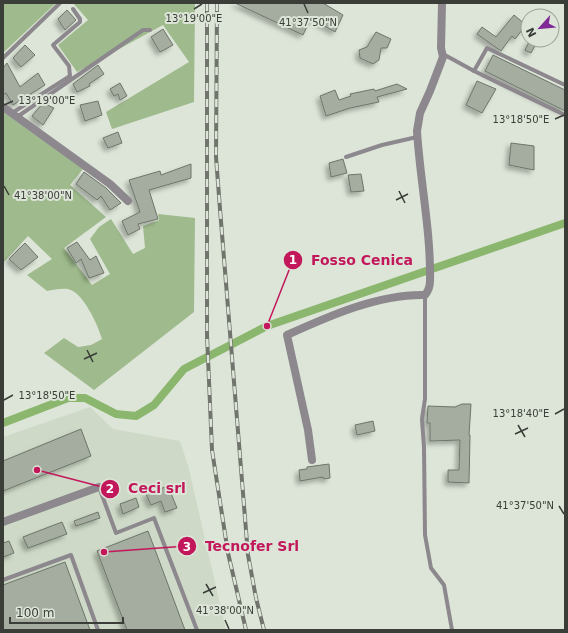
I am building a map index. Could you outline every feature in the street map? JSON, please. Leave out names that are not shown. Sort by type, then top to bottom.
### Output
[{"type":"street","points":[[312,460],[308,430],[287,336],[338,314],[385,299],[408,295],[425,295],[429,289],[430,282],[428,255],[417,137],[420,113],[443,57],[440,35],[442,3]]},
{"type":"street","points":[[3,107],[110,184],[128,201]]},
{"type":"street","points":[[3,522],[99,487]]},
{"type":"lane","points":[[3,58],[60,3]]},
{"type":"lane","points":[[14,115],[70,76],[69,66],[54,44],[80,22],[80,19],[73,9]]},
{"type":"lane","points":[[14,115],[143,30],[150,30]]},
{"type":"lane","points":[[474,70],[487,48],[565,85]]},
{"type":"lane","points":[[442,54],[565,115]]},
{"type":"lane","points":[[346,157],[382,145],[417,137]]},
{"type":"lane","points":[[425,295],[425,395],[422,419],[424,447],[425,535],[431,568],[444,586],[452,630]]},
{"type":"lane","points":[[99,487],[116,533],[154,518],[197,630]]},
{"type":"lane","points":[[3,580],[71,555],[98,630]]},
{"type":"shaded area","points":[[90,407],[113,429],[180,441],[188,465],[226,630],[3,630],[3,437]]},
{"type":"green space","points":[[3,3],[56,3],[3,53]]},
{"type":"green space","points":[[73,3],[195,3],[194,102],[112,129],[106,112],[189,62],[163,25],[77,72],[58,45],[88,20]]},
{"type":"green space","points":[[3,112],[83,169],[70,185],[106,217],[64,248],[92,285],[110,274],[90,239],[99,227],[111,219],[133,254],[145,248],[143,226],[159,220],[158,214],[195,218],[194,312],[94,390],[44,353],[64,338],[78,347],[91,345],[102,339],[84,302],[74,291],[68,289],[47,291],[27,275],[52,259],[28,236],[3,263]]},
{"type":"building","points":[[235,3],[323,3],[343,15],[335,32],[311,18],[303,35]]},
{"type":"building","points":[[67,10],[76,20],[65,30],[58,19]]},
{"type":"building","points":[[514,15],[520,20],[520,33],[515,39],[512,36],[501,51],[477,34],[482,27],[496,37]]},
{"type":"building","points":[[163,29],[173,45],[160,52],[151,37]]},
{"type":"building","points":[[376,32],[391,39],[387,48],[381,48],[379,60],[373,64],[360,58],[359,50],[367,47]]},
{"type":"building","points":[[25,45],[35,55],[21,67],[13,58]]},
{"type":"building","points":[[526,48],[534,48],[531,53],[525,50]]},
{"type":"building","points":[[493,55],[565,90],[565,111],[485,71]]},
{"type":"building","points":[[7,63],[20,87],[38,73],[45,85],[13,105],[6,93],[3,95],[3,68]]},
{"type":"building","points":[[98,65],[104,74],[89,84],[90,86],[77,92],[73,84]]},
{"type":"building","points":[[477,81],[496,89],[482,113],[466,105]]},
{"type":"building","points":[[120,83],[127,96],[120,100],[118,94],[114,96],[110,89]]},
{"type":"building","points":[[397,84],[407,89],[377,97],[379,102],[350,108],[326,116],[320,96],[335,90],[339,100],[351,96],[350,94],[374,89],[375,91]]},
{"type":"building","points":[[98,101],[102,115],[85,121],[80,105]]},
{"type":"building","points":[[43,103],[54,108],[43,125],[32,116]]},
{"type":"building","points":[[118,132],[122,143],[108,148],[103,138]]},
{"type":"building","points":[[511,143],[534,146],[534,170],[509,165]]},
{"type":"building","points":[[343,159],[347,173],[331,177],[329,163]]},
{"type":"building","points":[[191,164],[191,178],[149,190],[158,219],[138,224],[140,229],[128,235],[122,221],[140,212],[129,180],[160,171],[161,175]]},
{"type":"building","points":[[84,172],[106,188],[121,203],[110,210],[101,196],[97,200],[76,184]]},
{"type":"building","points":[[361,174],[364,191],[351,192],[348,175]]},
{"type":"building","points":[[77,242],[90,260],[96,256],[104,273],[89,278],[81,259],[76,263],[67,248]]},
{"type":"building","points":[[25,243],[38,257],[21,270],[9,259]]},
{"type":"building","points":[[462,404],[471,404],[469,435],[469,483],[448,482],[448,470],[459,470],[460,440],[430,441],[430,423],[427,423],[428,406],[455,407]]},
{"type":"building","points":[[373,421],[375,431],[357,435],[355,425]]},
{"type":"building","points":[[81,429],[91,456],[3,491],[3,461]]},
{"type":"building","points":[[329,464],[330,478],[324,479],[323,477],[300,481],[299,470],[307,469],[307,467]]},
{"type":"building","points":[[168,486],[177,508],[165,512],[161,501],[151,505],[146,494]]},
{"type":"building","points":[[136,498],[139,507],[123,514],[120,504]]},
{"type":"building","points":[[98,512],[100,518],[76,526],[74,521]]},
{"type":"building","points":[[62,522],[67,534],[28,548],[23,537]]},
{"type":"building","points":[[148,531],[185,630],[127,630],[97,551]]},
{"type":"building","points":[[9,541],[14,553],[3,557],[3,543]]},
{"type":"building","points":[[65,562],[90,630],[3,630],[3,585]]},
{"type":"waterway","points":[[3,423],[68,398],[85,398],[116,414],[136,416],[154,405],[184,369],[267,326],[565,223]]},
{"type":"railway","points":[[207,3],[207,335],[212,450],[228,553],[246,630]]},
{"type":"railway","points":[[217,3],[216,157],[248,555],[264,630]]},
{"type":"place","name":"Fosso Cenica","points":[[267,326]]},
{"type":"place","name":"Ceci srl","points":[[37,470]]},
{"type":"place","name":"Tecnofer Srl","points":[[104,552]]}]
